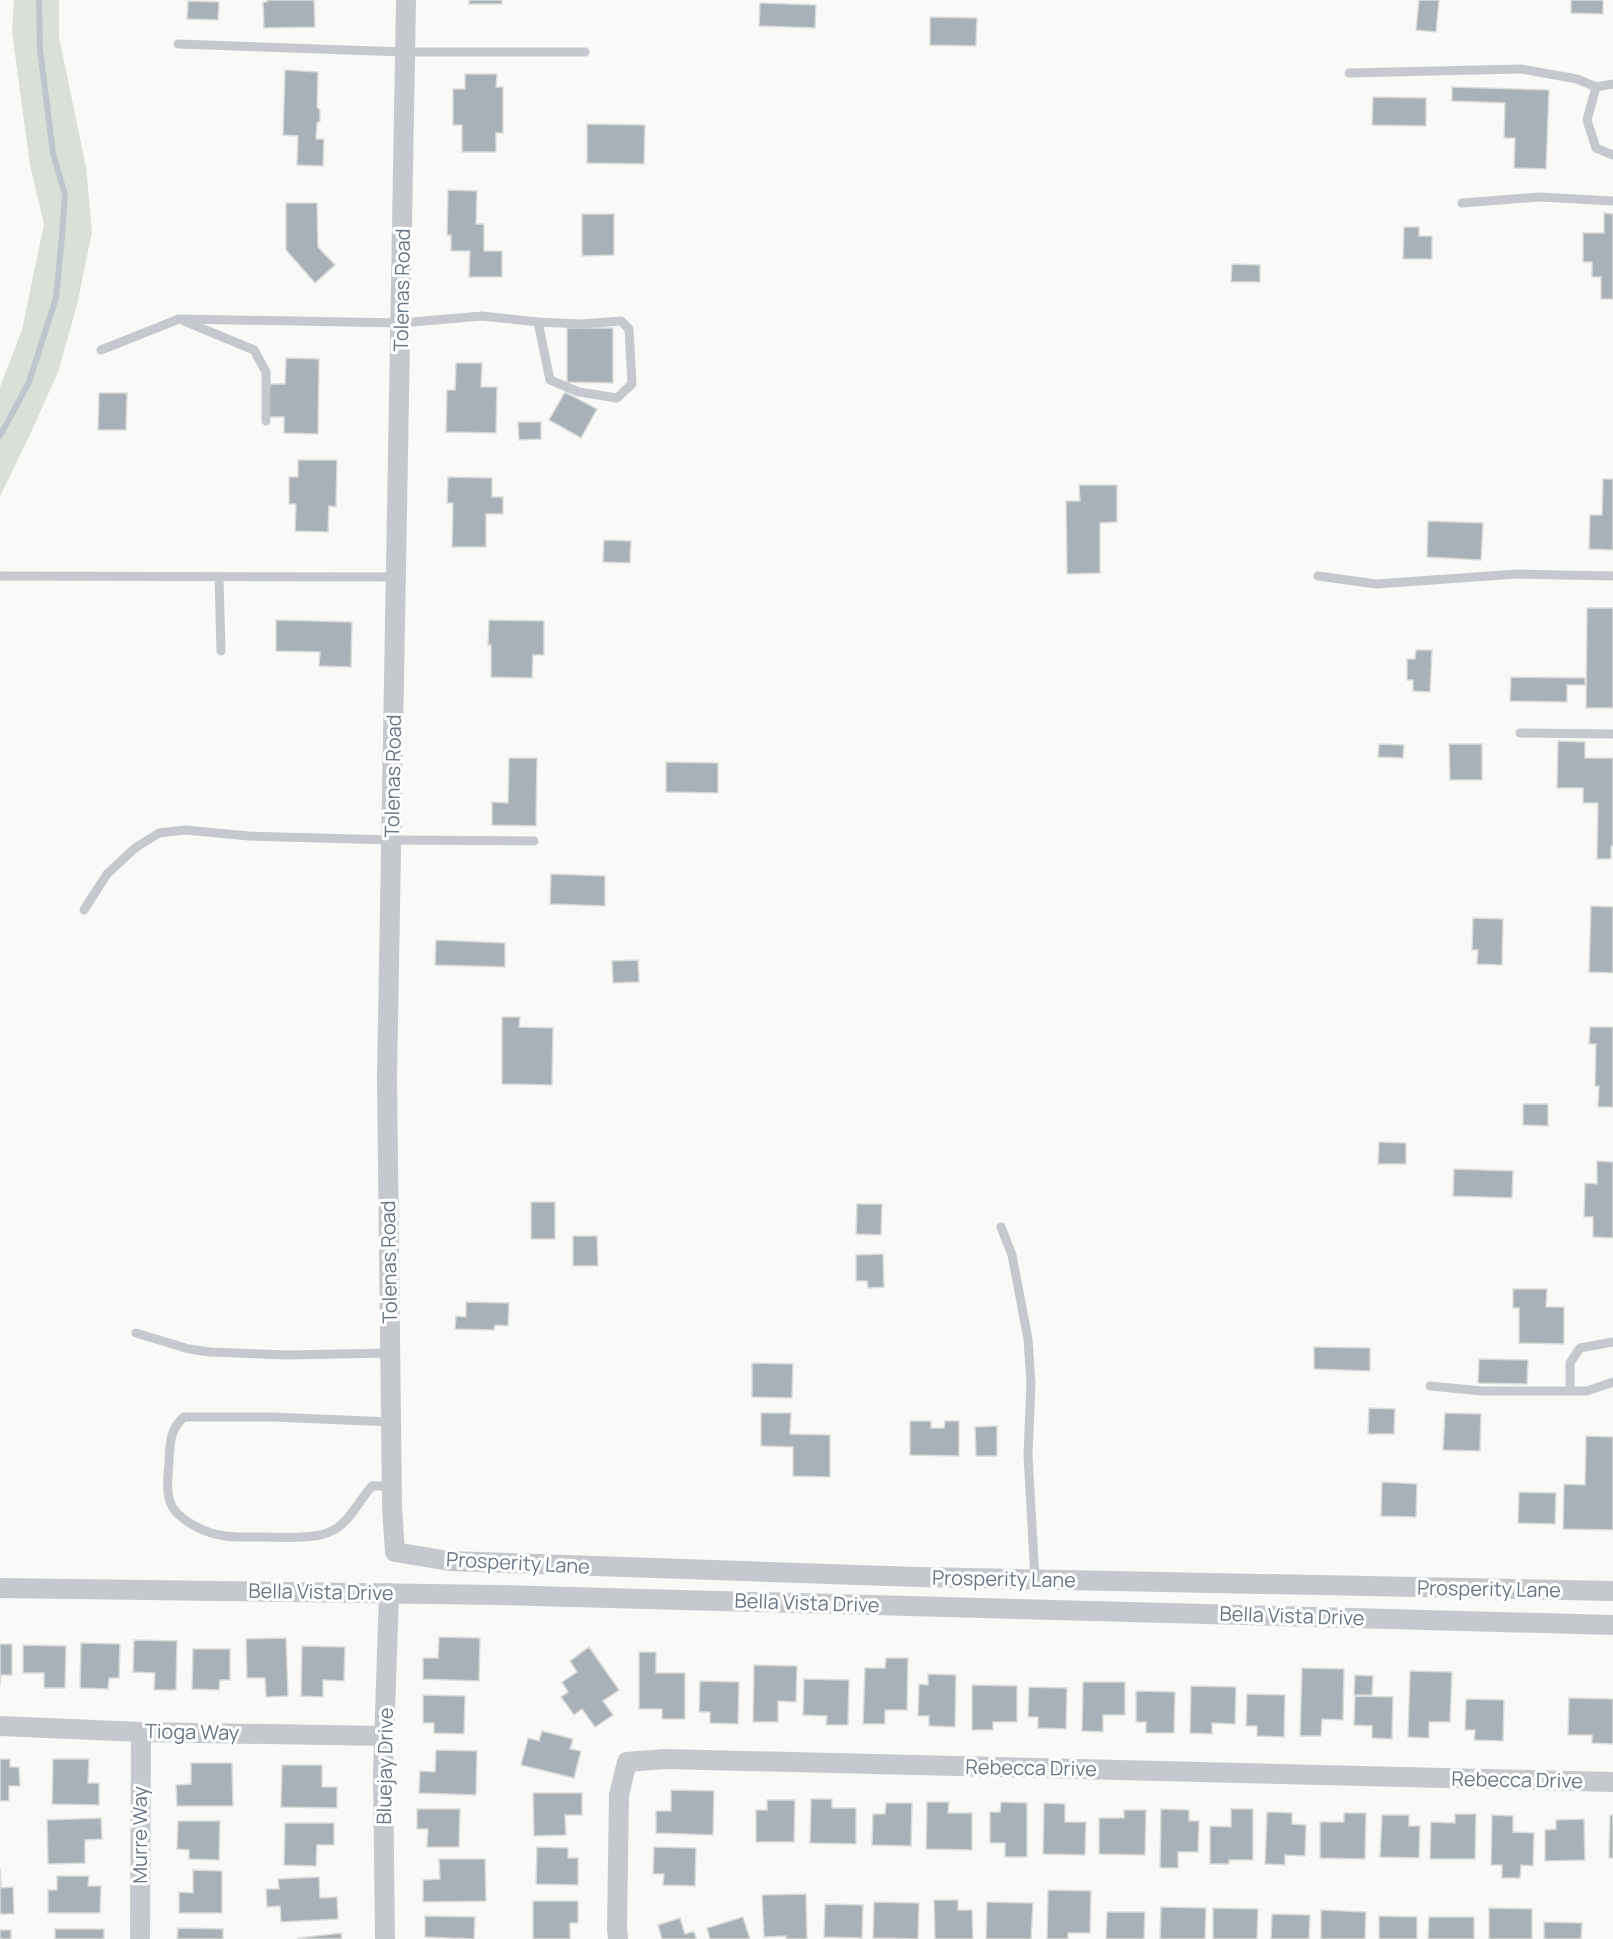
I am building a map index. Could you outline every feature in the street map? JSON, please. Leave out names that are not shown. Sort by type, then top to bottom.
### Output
[{"type":"street","name":"Tolenas Road","points":[[395,1552],[392,1486],[387,1078],[406,0]]},
{"type":"street","name":"Prosperity Lane","points":[[395,1552],[449,1561],[1035,1579],[1613,1591]]},
{"type":"street","name":"Bella Vista Drive","points":[[0,1588],[389,1593],[1613,1624]]},
{"type":"street","name":"Bluejay Drive","points":[[385,1939],[383,1773],[389,1593]]},
{"type":"street","name":"Tioga Way","points":[[0,1726],[141,1732],[385,1736]]},
{"type":"street","name":"Murre Way","points":[[140,1939],[141,1732]]},
{"type":"street","name":"Rebecca Drive","points":[[618,1939],[619,1795],[627,1762],[665,1759],[1613,1782]]},
{"type":"lane","points":[[178,44],[405,52],[585,52]]},
{"type":"lane","points":[[1348,73],[1521,69],[1577,79],[1596,87],[1613,84]]},
{"type":"lane","points":[[1596,87],[1587,120],[1596,148],[1613,155]]},
{"type":"lane","points":[[1462,203],[1540,197],[1613,201]]},
{"type":"lane","points":[[102,350],[179,318],[401,323],[482,316],[581,324],[621,321],[629,329],[632,384],[617,398],[579,392],[550,380],[538,322]]},
{"type":"lane","points":[[179,318],[254,350],[266,372],[266,421]]},
{"type":"lane","points":[[1318,576],[1376,584],[1517,574],[1613,576]]},
{"type":"lane","points":[[0,576],[396,577]]},
{"type":"lane","points":[[219,577],[221,651]]},
{"type":"lane","points":[[1520,733],[1613,734]]},
{"type":"lane","points":[[84,910],[107,874],[135,848],[159,833],[185,830],[249,836],[534,841]]},
{"type":"lane","points":[[1000,1227],[1012,1255],[1028,1339],[1031,1383],[1028,1455],[1035,1579]]},
{"type":"lane","points":[[136,1333],[189,1349],[210,1352],[287,1355],[390,1353]]},
{"type":"lane","points":[[1570,1391],[1570,1363],[1581,1348],[1613,1342]]},
{"type":"lane","points":[[1430,1386],[1482,1391],[1587,1391],[1613,1382]]},
{"type":"lane","points":[[391,1422],[273,1417],[184,1417],[170,1436],[168,1486],[174,1509],[184,1518],[212,1533],[230,1536],[308,1537],[324,1534],[338,1527],[352,1514],[359,1501],[372,1486],[392,1486]]},
{"type":"shaded area","points":[[14,0],[59,0],[59,37],[86,167],[92,232],[77,305],[58,372],[0,496],[0,387],[22,330],[44,224],[30,165],[12,32]]},
{"type":"building","points":[[267,0],[314,0],[315,27],[264,28],[263,2]]},
{"type":"building","points":[[469,0],[502,0],[502,4],[469,4]]},
{"type":"building","points":[[1419,0],[1439,0],[1436,32],[1416,30]]},
{"type":"building","points":[[1571,0],[1603,0],[1603,14],[1571,13]]},
{"type":"building","points":[[188,1],[219,2],[218,20],[187,19]]},
{"type":"building","points":[[760,3],[816,5],[815,28],[759,26]]},
{"type":"building","points":[[930,17],[977,18],[976,46],[930,45]]},
{"type":"building","points":[[285,70],[318,72],[317,107],[320,110],[320,121],[317,123],[316,139],[324,139],[323,166],[297,165],[298,136],[283,135]]},
{"type":"building","points":[[465,74],[497,74],[496,87],[503,87],[503,133],[496,133],[496,152],[462,152],[462,125],[453,125],[453,89],[465,89]]},
{"type":"building","points":[[1452,87],[1549,90],[1546,169],[1514,168],[1515,138],[1504,138],[1505,103],[1452,101]]},
{"type":"building","points":[[1373,97],[1426,98],[1426,126],[1372,125]]},
{"type":"building","points":[[587,124],[645,125],[644,164],[587,163]]},
{"type":"building","points":[[448,190],[477,191],[476,224],[484,224],[484,251],[502,251],[502,277],[469,277],[470,251],[451,251],[451,235],[447,235]]},
{"type":"building","points":[[286,203],[317,203],[318,247],[335,265],[315,283],[286,250]]},
{"type":"building","points":[[1604,213],[1613,214],[1613,299],[1601,299],[1601,277],[1592,277],[1592,262],[1583,262],[1583,233],[1604,233]]},
{"type":"building","points":[[582,214],[614,214],[614,255],[582,256]]},
{"type":"building","points":[[1404,227],[1419,227],[1419,236],[1432,236],[1432,259],[1403,259]]},
{"type":"building","points":[[1232,264],[1260,265],[1260,282],[1231,282]]},
{"type":"building","points":[[567,328],[613,328],[613,383],[567,382]]},
{"type":"building","points":[[286,358],[319,359],[318,434],[284,433],[284,417],[268,417],[269,384],[285,384]]},
{"type":"building","points":[[456,363],[482,363],[481,387],[497,387],[496,433],[446,432],[447,390],[455,390]]},
{"type":"building","points":[[565,392],[597,409],[581,438],[549,420]]},
{"type":"building","points":[[99,393],[127,393],[126,430],[98,430]]},
{"type":"building","points":[[518,422],[541,422],[541,439],[519,440]]},
{"type":"building","points":[[298,460],[337,460],[336,507],[329,506],[328,532],[295,531],[296,504],[289,504],[289,477],[298,477]]},
{"type":"building","points":[[448,477],[492,478],[492,497],[503,497],[503,514],[486,514],[486,547],[452,547],[453,503],[447,503]]},
{"type":"building","points":[[1603,479],[1613,479],[1613,550],[1589,549],[1590,515],[1602,515]]},
{"type":"building","points":[[1079,485],[1117,485],[1117,522],[1100,523],[1100,573],[1067,574],[1066,501],[1080,501]]},
{"type":"building","points":[[1428,521],[1483,523],[1481,560],[1427,557]]},
{"type":"building","points":[[604,540],[631,541],[630,563],[603,562]]},
{"type":"building","points":[[1587,608],[1613,608],[1613,708],[1586,708]]},
{"type":"building","points":[[276,620],[352,622],[351,667],[319,666],[320,652],[276,651]]},
{"type":"building","points":[[489,620],[544,621],[544,655],[533,655],[532,678],[491,677],[491,645],[488,645]]},
{"type":"building","points":[[1416,650],[1432,650],[1430,692],[1413,691],[1413,680],[1407,680],[1407,659],[1415,659]]},
{"type":"building","points":[[1511,677],[1585,678],[1585,685],[1567,685],[1567,702],[1510,701]]},
{"type":"building","points":[[1558,741],[1585,742],[1585,758],[1613,758],[1611,859],[1597,859],[1598,803],[1583,803],[1583,788],[1557,788]]},
{"type":"building","points":[[1379,744],[1404,745],[1403,758],[1378,757]]},
{"type":"building","points":[[1449,744],[1482,744],[1482,780],[1450,780]]},
{"type":"building","points":[[509,758],[537,758],[536,826],[492,825],[492,802],[508,803]]},
{"type":"building","points":[[666,762],[718,763],[718,793],[666,792]]},
{"type":"building","points":[[551,874],[605,876],[605,906],[550,904]]},
{"type":"building","points":[[1591,906],[1613,907],[1613,973],[1589,972]]},
{"type":"building","points":[[1473,918],[1503,919],[1502,965],[1477,964],[1478,950],[1472,950]]},
{"type":"building","points":[[436,940],[505,943],[505,967],[435,965]]},
{"type":"building","points":[[638,960],[639,982],[613,983],[612,961]]},
{"type":"building","points":[[502,1017],[520,1017],[519,1027],[553,1028],[552,1085],[502,1084]]},
{"type":"building","points":[[1590,1027],[1613,1027],[1613,1107],[1598,1107],[1599,1086],[1595,1086],[1596,1044],[1589,1044]]},
{"type":"building","points":[[1523,1104],[1548,1104],[1548,1126],[1523,1125]]},
{"type":"building","points":[[1379,1142],[1406,1143],[1406,1164],[1378,1164]]},
{"type":"building","points":[[1597,1161],[1613,1162],[1613,1238],[1593,1237],[1593,1217],[1584,1217],[1585,1183],[1597,1184]]},
{"type":"building","points":[[1454,1169],[1513,1171],[1512,1198],[1453,1196]]},
{"type":"building","points":[[531,1202],[555,1202],[555,1239],[531,1239]]},
{"type":"building","points":[[857,1204],[882,1204],[881,1235],[856,1234]]},
{"type":"building","points":[[573,1236],[597,1236],[598,1266],[573,1266]]},
{"type":"building","points":[[883,1254],[884,1287],[868,1288],[867,1281],[856,1281],[856,1255]]},
{"type":"building","points":[[1513,1289],[1547,1289],[1546,1307],[1564,1307],[1564,1344],[1519,1343],[1519,1308],[1513,1308]]},
{"type":"building","points":[[466,1302],[509,1303],[508,1326],[495,1325],[494,1330],[455,1329],[456,1316],[466,1317]]},
{"type":"building","points":[[1314,1347],[1370,1348],[1370,1371],[1314,1369]]},
{"type":"building","points":[[1479,1359],[1528,1360],[1527,1384],[1478,1383]]},
{"type":"building","points":[[752,1363],[793,1364],[792,1398],[752,1397]]},
{"type":"building","points":[[1369,1408],[1395,1409],[1394,1434],[1368,1434]]},
{"type":"building","points":[[761,1413],[791,1413],[790,1434],[830,1435],[830,1477],[793,1476],[793,1447],[761,1446]]},
{"type":"building","points":[[1445,1413],[1481,1414],[1480,1451],[1443,1450]]},
{"type":"building","points":[[910,1421],[931,1421],[931,1428],[944,1428],[945,1421],[959,1421],[959,1456],[910,1455]]},
{"type":"building","points":[[997,1426],[997,1456],[976,1456],[975,1427]]},
{"type":"building","points":[[1586,1436],[1613,1437],[1613,1530],[1563,1529],[1564,1484],[1585,1485]]},
{"type":"building","points":[[1382,1482],[1417,1484],[1416,1517],[1381,1516]]},
{"type":"building","points":[[1519,1492],[1556,1493],[1555,1524],[1518,1523]]},
{"type":"building","points":[[439,1637],[480,1638],[479,1681],[423,1679],[423,1658],[438,1658]]},
{"type":"building","points":[[286,1638],[288,1696],[266,1697],[265,1678],[247,1678],[246,1639]]},
{"type":"building","points":[[134,1640],[177,1641],[176,1690],[154,1690],[155,1673],[133,1672]]},
{"type":"building","points":[[81,1643],[120,1644],[119,1678],[109,1678],[108,1689],[80,1688]]},
{"type":"building","points":[[0,1644],[12,1644],[12,1675],[1,1675],[0,1686]]},
{"type":"building","points":[[23,1645],[66,1646],[65,1688],[44,1688],[44,1673],[23,1673]]},
{"type":"building","points":[[302,1646],[345,1647],[344,1681],[323,1680],[323,1697],[301,1696]]},
{"type":"building","points":[[589,1647],[619,1690],[603,1701],[613,1715],[595,1727],[582,1709],[574,1715],[561,1697],[568,1692],[562,1682],[577,1672],[570,1661]]},
{"type":"building","points":[[193,1649],[230,1649],[230,1680],[220,1680],[219,1690],[192,1689]]},
{"type":"building","points":[[639,1652],[656,1652],[656,1673],[685,1673],[685,1719],[662,1719],[662,1709],[639,1709]]},
{"type":"building","points":[[886,1658],[908,1658],[907,1710],[885,1710],[885,1724],[863,1724],[865,1668],[885,1668]]},
{"type":"building","points":[[754,1665],[797,1666],[796,1702],[778,1701],[778,1722],[753,1722]]},
{"type":"building","points":[[1302,1668],[1344,1669],[1343,1720],[1322,1719],[1321,1736],[1300,1736]]},
{"type":"building","points":[[1410,1671],[1452,1672],[1450,1722],[1429,1722],[1429,1738],[1408,1737]]},
{"type":"building","points":[[928,1674],[956,1675],[955,1727],[929,1726],[929,1716],[918,1716],[919,1684],[928,1685]]},
{"type":"building","points":[[1355,1675],[1373,1676],[1372,1695],[1354,1695]]},
{"type":"building","points":[[804,1679],[849,1680],[848,1725],[826,1725],[827,1716],[803,1715]]},
{"type":"building","points":[[700,1681],[739,1682],[738,1724],[710,1723],[710,1712],[699,1712]]},
{"type":"building","points":[[1083,1682],[1125,1682],[1125,1715],[1103,1715],[1103,1732],[1082,1731]]},
{"type":"building","points":[[972,1685],[1017,1686],[1017,1722],[993,1722],[993,1730],[972,1730]]},
{"type":"building","points":[[1191,1686],[1236,1687],[1235,1724],[1212,1723],[1212,1734],[1190,1733]]},
{"type":"building","points":[[1029,1687],[1067,1688],[1066,1729],[1038,1728],[1038,1717],[1028,1717]]},
{"type":"building","points":[[1136,1691],[1175,1692],[1174,1733],[1146,1733],[1146,1722],[1136,1722]]},
{"type":"building","points":[[1247,1694],[1285,1695],[1284,1737],[1257,1736],[1257,1726],[1246,1726]]},
{"type":"building","points":[[423,1695],[465,1696],[464,1734],[434,1733],[434,1723],[423,1723]]},
{"type":"building","points":[[1355,1696],[1393,1697],[1392,1739],[1372,1738],[1372,1726],[1354,1725]]},
{"type":"building","points":[[1569,1698],[1613,1699],[1613,1744],[1592,1743],[1592,1735],[1568,1735]]},
{"type":"building","points":[[1466,1699],[1504,1700],[1503,1741],[1474,1740],[1475,1730],[1465,1730]]},
{"type":"building","points":[[542,1731],[573,1739],[570,1749],[581,1751],[574,1778],[521,1765],[528,1738],[539,1741]]},
{"type":"building","points":[[436,1750],[477,1751],[476,1795],[419,1793],[420,1771],[435,1772]]},
{"type":"building","points":[[0,1759],[10,1759],[10,1767],[19,1767],[20,1786],[9,1786],[9,1801],[0,1801]]},
{"type":"building","points":[[53,1759],[89,1759],[88,1783],[99,1783],[99,1805],[52,1804]]},
{"type":"building","points":[[191,1763],[232,1763],[233,1806],[177,1806],[176,1785],[191,1784]]},
{"type":"building","points":[[282,1765],[322,1765],[322,1787],[337,1787],[337,1808],[281,1807]]},
{"type":"building","points":[[671,1790],[714,1791],[713,1835],[656,1833],[656,1811],[671,1811]]},
{"type":"building","points":[[533,1793],[582,1793],[582,1815],[565,1815],[566,1835],[534,1836]]},
{"type":"building","points":[[811,1799],[832,1799],[832,1808],[856,1808],[856,1844],[810,1843]]},
{"type":"building","points":[[767,1800],[795,1800],[794,1842],[756,1842],[756,1810],[767,1810]]},
{"type":"building","points":[[927,1802],[949,1802],[948,1813],[972,1813],[972,1850],[926,1849]]},
{"type":"building","points":[[1001,1802],[1027,1803],[1027,1857],[1005,1857],[1005,1843],[990,1843],[990,1812],[1000,1812]]},
{"type":"building","points":[[886,1803],[912,1803],[911,1846],[872,1845],[873,1814],[885,1814]]},
{"type":"building","points":[[1044,1803],[1065,1804],[1065,1822],[1086,1822],[1085,1855],[1043,1854]]},
{"type":"building","points":[[417,1809],[460,1809],[459,1847],[427,1847],[428,1829],[417,1829]]},
{"type":"building","points":[[1161,1809],[1189,1810],[1189,1821],[1199,1821],[1198,1852],[1178,1852],[1178,1868],[1160,1868]]},
{"type":"building","points":[[1231,1809],[1253,1809],[1253,1860],[1229,1860],[1229,1864],[1210,1864],[1210,1826],[1231,1827]]},
{"type":"building","points":[[1124,1810],[1146,1810],[1145,1855],[1099,1854],[1099,1818],[1124,1818]]},
{"type":"building","points":[[1267,1812],[1292,1813],[1292,1824],[1306,1825],[1305,1856],[1285,1855],[1285,1865],[1265,1864]]},
{"type":"building","points":[[1344,1813],[1366,1813],[1365,1859],[1320,1858],[1320,1822],[1344,1822]]},
{"type":"building","points":[[1455,1814],[1476,1814],[1475,1859],[1430,1859],[1431,1822],[1455,1823]]},
{"type":"building","points":[[1382,1815],[1409,1815],[1409,1826],[1420,1826],[1419,1858],[1380,1857]]},
{"type":"building","points":[[1492,1815],[1513,1816],[1513,1832],[1534,1833],[1533,1866],[1521,1865],[1520,1878],[1502,1878],[1502,1865],[1491,1865]]},
{"type":"building","points":[[1610,1815],[1613,1815],[1613,1858],[1609,1858]]},
{"type":"building","points":[[101,1818],[102,1839],[85,1840],[85,1863],[48,1864],[47,1820]]},
{"type":"building","points":[[1584,1819],[1585,1860],[1545,1861],[1545,1830],[1556,1829],[1556,1820]]},
{"type":"building","points":[[178,1821],[220,1821],[219,1860],[189,1859],[189,1850],[177,1849]]},
{"type":"building","points":[[285,1823],[334,1823],[334,1845],[317,1845],[316,1866],[284,1865]]},
{"type":"building","points":[[537,1847],[568,1848],[568,1858],[578,1858],[578,1885],[536,1884]]},
{"type":"building","points":[[654,1847],[696,1848],[695,1886],[663,1885],[664,1874],[653,1874]]},
{"type":"building","points":[[439,1859],[485,1859],[486,1901],[423,1902],[423,1880],[440,1879]]},
{"type":"building","points":[[0,1868],[1,1888],[13,1887],[14,1914],[0,1914]]},
{"type":"building","points":[[193,1870],[222,1871],[222,1913],[179,1913],[179,1892],[193,1893]]},
{"type":"building","points":[[57,1876],[89,1876],[88,1886],[101,1886],[100,1913],[48,1913],[48,1890],[57,1890]]},
{"type":"building","points":[[319,1877],[320,1898],[337,1897],[338,1919],[281,1922],[280,1906],[267,1907],[266,1889],[279,1889],[278,1879]]},
{"type":"building","points":[[1048,1890],[1091,1891],[1090,1933],[1068,1933],[1068,1939],[1047,1939]]},
{"type":"building","points":[[806,1894],[807,1939],[786,1939],[786,1936],[764,1937],[762,1895]]},
{"type":"building","points":[[934,1900],[958,1900],[958,1910],[972,1910],[973,1939],[935,1939]]},
{"type":"building","points":[[533,1901],[578,1901],[578,1923],[570,1923],[570,1939],[533,1939]]},
{"type":"building","points":[[874,1902],[919,1903],[918,1939],[873,1938]]},
{"type":"building","points":[[987,1902],[1033,1903],[1031,1939],[986,1939]]},
{"type":"building","points":[[825,1904],[863,1905],[862,1938],[824,1937]]},
{"type":"building","points":[[1161,1907],[1206,1908],[1205,1939],[1160,1939]]},
{"type":"building","points":[[1213,1908],[1258,1909],[1257,1939],[1213,1939]]},
{"type":"building","points":[[1489,1908],[1532,1909],[1532,1939],[1489,1939]]},
{"type":"building","points":[[1321,1910],[1366,1912],[1365,1939],[1321,1939]]},
{"type":"building","points":[[1107,1912],[1145,1912],[1144,1939],[1106,1939]]},
{"type":"building","points":[[1272,1914],[1310,1915],[1309,1939],[1271,1939]]},
{"type":"building","points":[[425,1916],[475,1917],[474,1939],[425,1937]]},
{"type":"building","points":[[1379,1916],[1417,1917],[1417,1939],[1379,1939]]},
{"type":"building","points":[[743,1917],[750,1939],[710,1939],[707,1928]]},
{"type":"building","points":[[1429,1917],[1474,1917],[1474,1939],[1428,1939]]},
{"type":"building","points":[[680,1918],[685,1934],[694,1931],[696,1939],[662,1939],[658,1925]]},
{"type":"building","points":[[1544,1922],[1582,1923],[1581,1939],[1544,1939]]},
{"type":"building","points":[[178,1928],[223,1929],[223,1939],[177,1939]]},
{"type":"building","points":[[55,1929],[104,1929],[104,1939],[55,1939]]},
{"type":"building","points":[[0,1930],[11,1930],[11,1939],[0,1939]]},
{"type":"building","points":[[341,1933],[342,1939],[299,1939],[299,1938]]},
{"type":"waterway","points":[[0,436],[29,382],[56,298],[62,236],[65,195],[53,153],[40,49],[39,0]]}]
